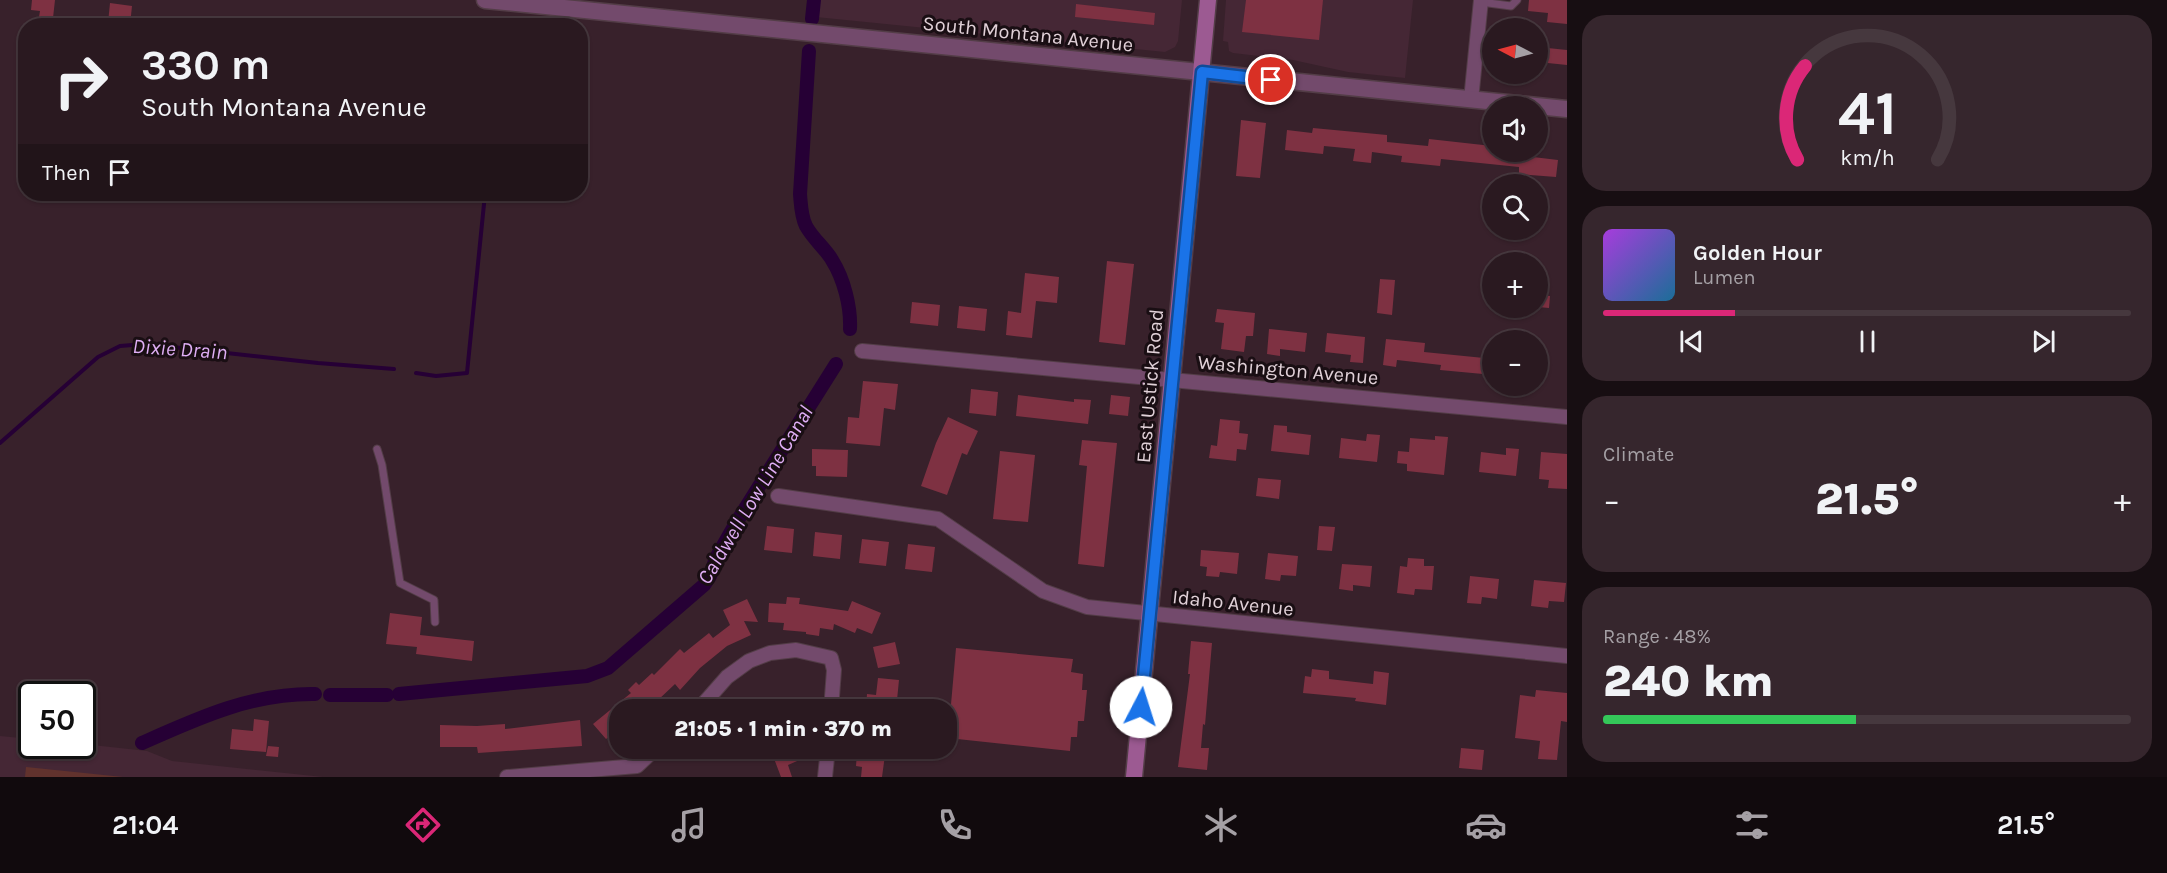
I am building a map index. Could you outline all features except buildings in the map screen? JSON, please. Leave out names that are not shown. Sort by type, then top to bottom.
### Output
[{"type":"main road","name":"East Ustick Road","points":[[1134,777],[1208,0]]},
{"type":"street","name":"South Montana Avenue","points":[[485,0],[604,6],[1202,72],[1567,109]]},
{"type":"street","points":[[1471,100],[1481,1]]},
{"type":"street","name":"Washington Avenue","points":[[862,351],[1567,417]]},
{"type":"street","name":"Idaho Avenue","points":[[778,496],[938,519],[1043,591],[1087,607],[1567,656]]},
{"type":"street","points":[[708,699],[727,677],[749,660],[770,653],[796,650],[831,658],[834,670],[832,699]]},
{"type":"street","points":[[507,777],[638,771],[647,759]]},
{"type":"street","points":[[825,777],[827,759]]},
{"type":"lane","points":[[1481,1],[1510,6],[1517,0]]},
{"type":"lane","points":[[377,448],[382,465],[400,583],[435,600],[435,622]]},
{"type":"shaded area","points":[[818,0],[1182,0],[1178,41],[1175,47],[1165,52],[816,17]]},
{"type":"shaded area","points":[[1226,0],[1413,0],[1405,78],[1348,72],[1293,60],[1233,53],[1229,51],[1228,42],[1223,41]]},
{"type":"shaded area","points":[[0,736],[18,738],[18,759],[96,759],[96,745],[147,751],[172,761],[323,777],[0,777]]},
{"type":"shaded area","points":[[26,767],[123,777],[25,777]]},
{"type":"waterway","name":"Caldwell Low Line Canal","points":[[812,19],[814,0]]},
{"type":"waterway","name":"Caldwell Low Line Canal","points":[[809,51],[800,194],[803,218],[840,276],[848,303],[850,329]]},
{"type":"waterway","name":"Dixie Drain","points":[[416,373],[436,376],[467,373],[484,201]]},
{"type":"waterway","name":"Dixie Drain","points":[[0,443],[98,357],[120,346],[145,344],[394,369]]},
{"type":"waterway","name":"Caldwell Low Line Canal","points":[[399,694],[587,676],[608,668],[704,585],[736,523],[836,364]]},
{"type":"waterway","name":"Caldwell Low Line Canal","points":[[142,743],[205,716],[247,702],[315,694]]},
{"type":"waterway","name":"Caldwell Low Line Canal","points":[[330,695],[387,695]]},
{"type":"route","points":[[1141,707],[1202,72],[1271,80]]}]
